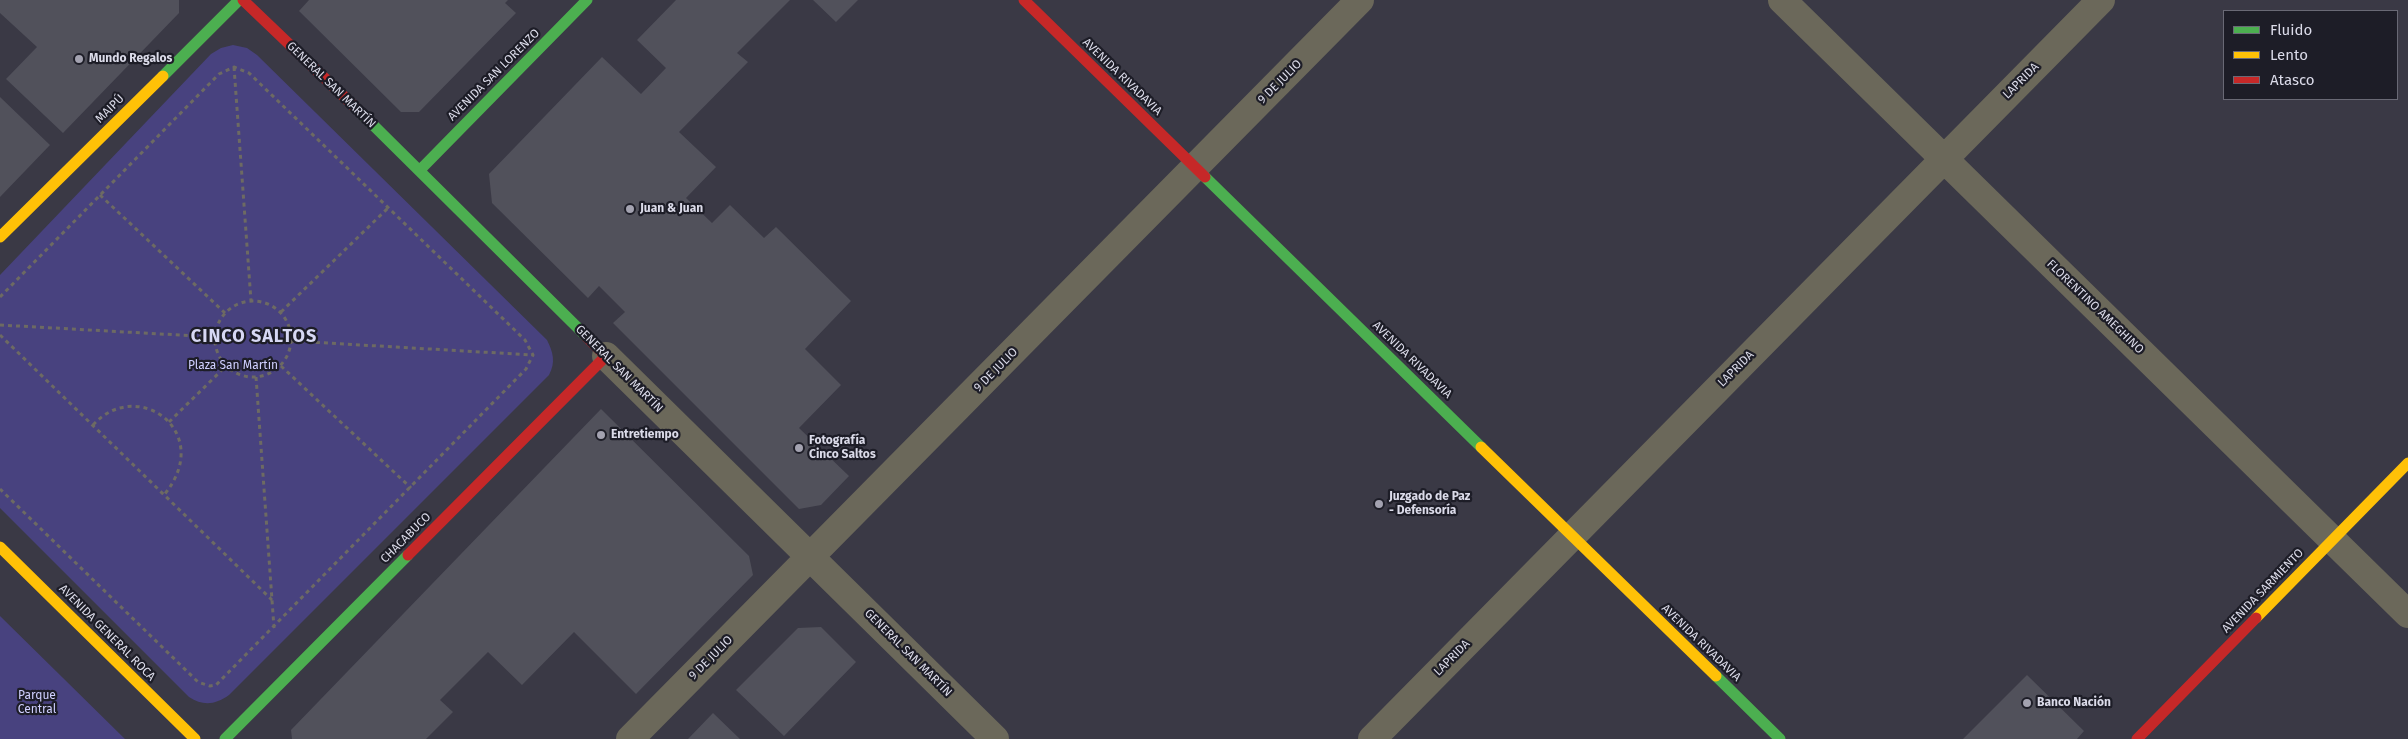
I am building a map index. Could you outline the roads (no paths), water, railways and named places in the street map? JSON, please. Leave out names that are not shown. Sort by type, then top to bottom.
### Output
[{"type":"main road","name":"MAIPÚ","points":[[0,237],[239,0]]},
{"type":"main road","name":"GENERAL SAN MARTÍN","points":[[243,0],[420,170],[606,356]]},
{"type":"main road","name":"AVENIDA SAN LORENZO","points":[[420,170],[587,0]]},
{"type":"main road","name":"AVENIDA RIVADAVIA","points":[[1024,0],[1780,739]]},
{"type":"main road","name":"CHACABUCO","points":[[225,739],[606,356]]},
{"type":"main road","name":"AVENIDA SARMIENTO","points":[[2138,739],[2408,463]]},
{"type":"main road","name":"AVENIDA GENERAL ROCA","points":[[0,547],[195,739]]},
{"type":"street","name":"9 DE JULIO","points":[[630,739],[811,558],[1360,0]]},
{"type":"street","name":"FLORENTINO AMEGHINO","points":[[1782,0],[2408,614]]},
{"type":"street","name":"LAPRIDA","points":[[1372,739],[2101,0]]},
{"type":"street","name":"GENERAL SAN MARTÍN","points":[[606,356],[994,739]]},
{"type":"place","name":"Mundo Regalos","points":[[79,59]]},
{"type":"place","name":"Juan & Juan","points":[[630,209]]},
{"type":"place","name":"Entretiempo","points":[[601,435]]},
{"type":"place","name":"Fotografía Cinco Saltos","points":[[799,448]]},
{"type":"place","name":"Juzgado de Paz - Defensoría","points":[[1379,504]]},
{"type":"place","name":"Banco Nación","points":[[2027,703]]},
{"type":"district","name":"CINCO SALTOS","points":[[254,337]]},
{"type":"park label","name":"Plaza San Martín","points":[[233,366]]},
{"type":"park label","name":"Parque Central","points":[[37,703]]}]
